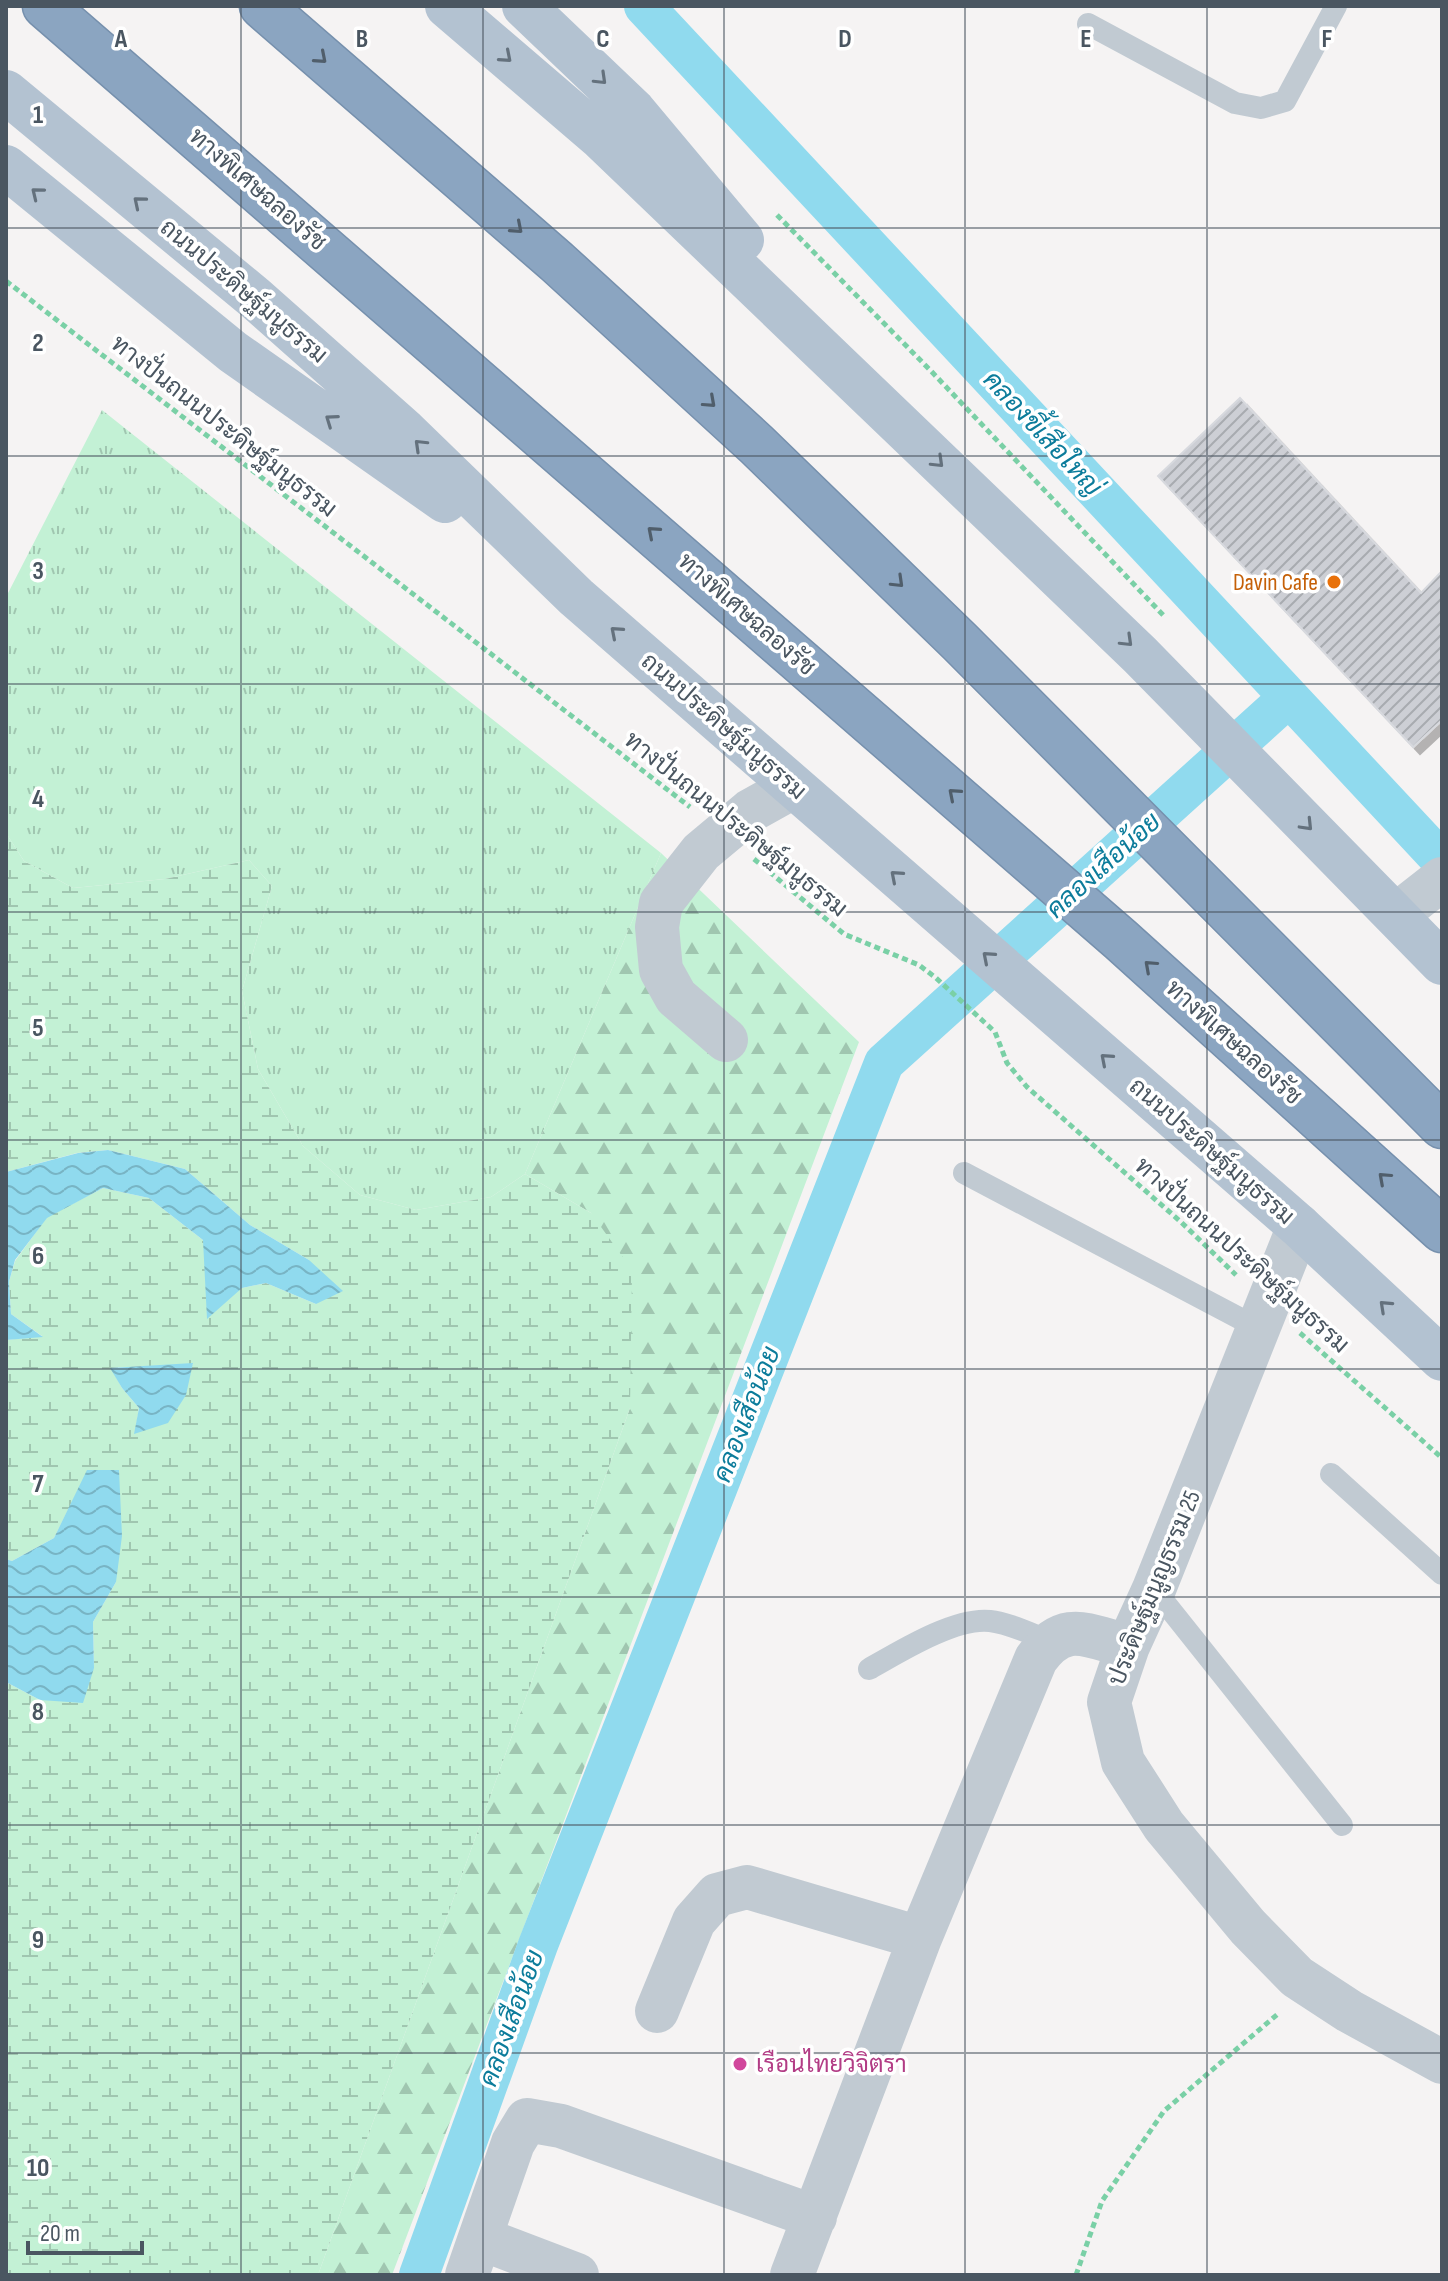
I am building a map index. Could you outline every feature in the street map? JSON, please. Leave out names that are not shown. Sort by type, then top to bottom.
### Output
[{"type":"highway","name":"ทางพิเศษฉลองรัช","points":[[45,6],[1110,929],[1442,1230]]},
{"type":"highway","points":[[262,6],[557,262],[757,445],[960,642],[1442,1126]]},
{"type":"main road","points":[[447,6],[601,138],[1140,655],[1442,963]]},
{"type":"main road","points":[[524,6],[634,111],[882,408]]},
{"type":"main road","name":"ถนนประดิษฐ์มนูธรรม","points":[[6,92],[255,298],[405,431],[576,597],[1299,1226],[1442,1359]]},
{"type":"main road","points":[[6,167],[233,352],[576,597]]},
{"type":"street","points":[[726,1040],[676,997],[661,970],[657,927],[661,903],[701,852],[750,811],[793,787]]},
{"type":"street","points":[[1396,915],[1438,882]]},
{"type":"street","name":"ประดิษฐ์มนูญธรรม 25","points":[[1299,1226],[1154,1589],[1128,1646],[1109,1702],[1123,1762],[1164,1826],[1239,1916],[1297,1977],[1442,2062]]},
{"type":"street","points":[[792,2275],[920,1938],[1036,1659],[1050,1641],[1076,1633],[1128,1646]]},
{"type":"street","points":[[657,2011],[694,1921],[717,1895],[747,1887],[920,1938]]},
{"type":"street","points":[[577,2275],[473,2257],[513,2143],[527,2120],[561,2126],[815,2217]]},
{"type":"lane","points":[[1088,24],[1235,103],[1261,108],[1285,101],[1336,6]]},
{"type":"lane","points":[[964,1173],[1263,1317]]},
{"type":"lane","points":[[1331,1474],[1442,1574]]},
{"type":"lane","points":[[1154,1589],[1342,1825]]},
{"type":"lane","points":[[869,1669],[965,1623],[990,1621],[1050,1641]]},
{"type":"path","points":[[767,205],[931,371],[1167,619]]},
{"type":"path","name":"ทางปั่นถนนประดิษฐ์มนูธรรม","points":[[6,281],[724,834],[844,934],[919,965],[995,1032],[1007,1063],[1027,1087],[1181,1222],[1263,1317],[1442,1458]]},
{"type":"path","points":[[1076,2275],[1102,2201],[1164,2111],[1310,1986]]},
{"type":"green space","points":[[102,410],[661,853],[525,1174],[491,1197],[416,1210],[360,1195],[303,1146],[258,1069],[242,991],[272,886],[249,860],[165,879],[73,888],[24,861],[6,833],[6,597]]},
{"type":"green space","points":[[6,833],[24,861],[73,888],[165,879],[249,860],[272,886],[242,991],[258,1069],[303,1146],[360,1195],[416,1210],[491,1197],[525,1174],[591,1213],[632,1270],[630,1408],[318,2275],[6,2275],[6,1682],[40,1700],[94,1668],[93,1622],[116,1582],[88,1470],[54,1538],[12,1561],[6,1559],[6,1340],[42,1336],[11,1314],[9,1282],[15,1261],[47,1217],[103,1188],[149,1198],[203,1240],[242,1288],[266,1283],[316,1304],[309,1260],[250,1225],[185,1169],[108,1150],[77,1153],[6,1172]],"holes":[[[193,1364],[135,1433],[139,1408],[122,1388],[111,1368]]]},
{"type":"green space","points":[[661,853],[859,1042],[392,2275],[318,2275],[630,1408],[591,1213],[525,1174]]},
{"type":"water","points":[[108,1150],[185,1169],[250,1225],[309,1260],[343,1291],[316,1304],[266,1283],[242,1288],[207,1319],[203,1240],[149,1198],[103,1188],[47,1218],[15,1260],[9,1282],[11,1314],[43,1337],[6,1340],[6,1172],[78,1153]]},
{"type":"water","points":[[193,1363],[186,1395],[168,1423],[134,1434],[139,1408],[110,1368]]},
{"type":"water","points":[[87,1470],[119,1470],[122,1536],[116,1582],[93,1622],[94,1668],[83,1703],[40,1700],[6,1682],[6,1559],[12,1561],[54,1538]]},
{"type":"building","name":"Davin Cafe","points":[[1240,398],[1421,593],[1442,571],[1442,720],[1413,747],[1158,476]]},
{"type":"waterway","name":"คลองขี้เสือใหญ่","points":[[644,6],[1442,861]]},
{"type":"waterway","name":"คลองเสือน้อย","points":[[419,2275],[538,1945],[884,1063],[1288,698]]},
{"type":"place","name":"Davin Cafe","points":[[1334,582]]},
{"type":"place","name":"เรือนไทยวิจิตรา","points":[[740,2064]]}]
